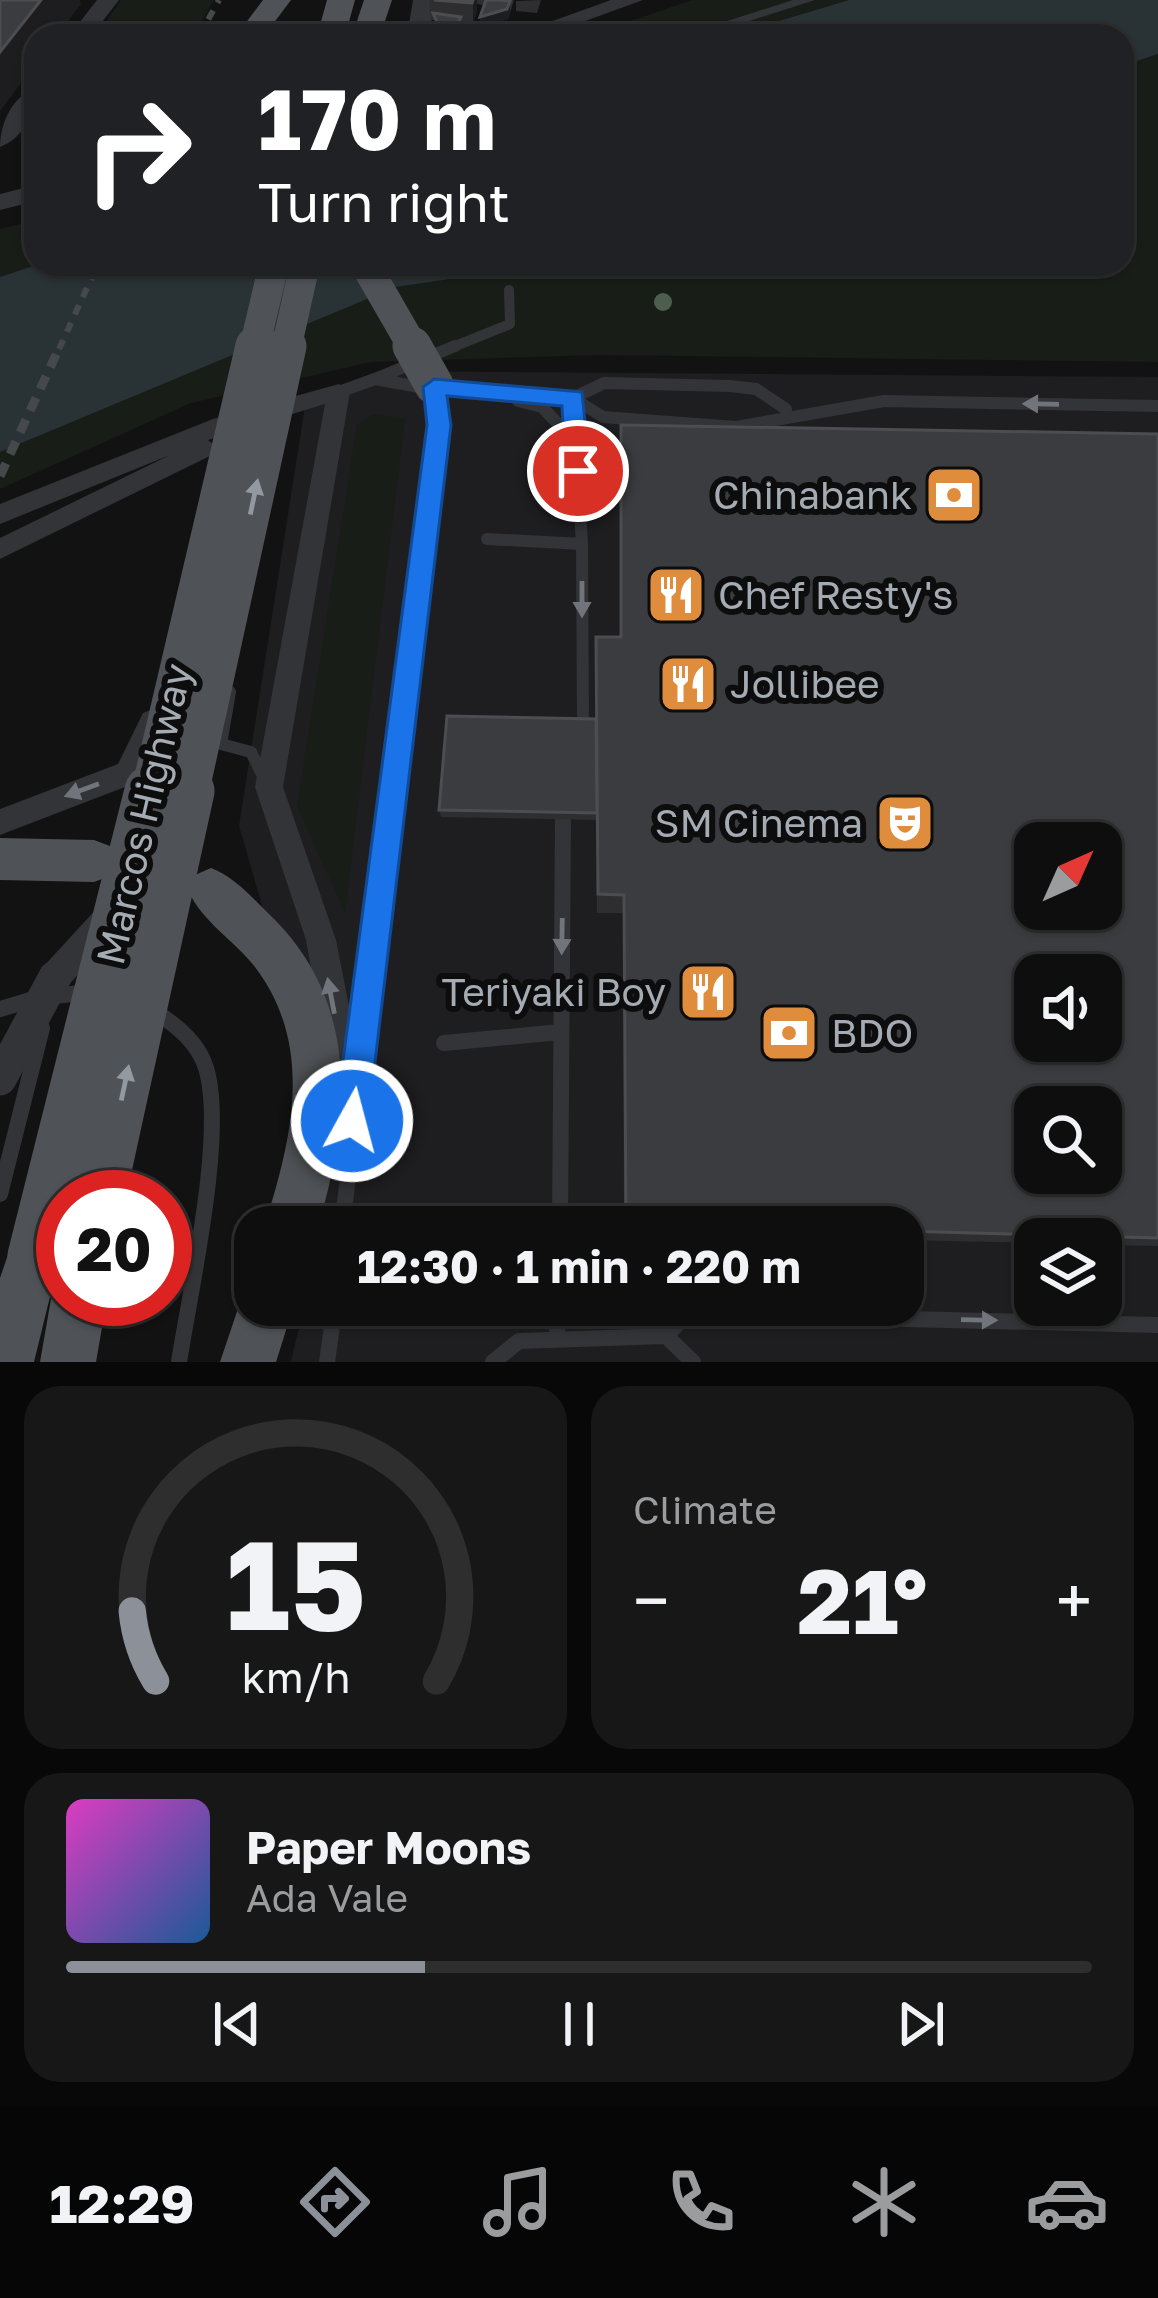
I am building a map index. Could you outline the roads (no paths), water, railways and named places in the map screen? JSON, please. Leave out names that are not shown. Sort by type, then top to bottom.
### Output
[{"type":"main road","name":"Marcos Highway","points":[[6,1362],[33,1256],[110,880],[271,276]]},
{"type":"main road","name":"Marcos Highway","points":[[106,1170],[302,276]]},
{"type":"main road","points":[[372,276],[434,386]]},
{"type":"main road","points":[[0,859],[110,880]]},
{"type":"main road","points":[[211,890],[272,950],[305,1003],[321,1071],[316,1151],[298,1206]]},
{"type":"main road","points":[[68,1362],[74,1326]]},
{"type":"main road","points":[[248,1362],[259,1326]]},
{"type":"street","points":[[89,24],[108,0]]},
{"type":"street","points":[[559,24],[632,0]]},
{"type":"street","points":[[728,24],[808,0]]},
{"type":"street","points":[[0,140],[24,109]]},
{"type":"street","points":[[0,514],[339,392],[269,787],[321,940],[338,1032],[335,1096],[316,1151]]},
{"type":"street","points":[[0,549],[218,434]]},
{"type":"street","points":[[0,822],[128,773],[149,737],[218,434]]},
{"type":"street","points":[[0,1078],[110,880]]},
{"type":"lane","points":[[339,392],[510,324],[509,290]]},
{"type":"lane","points":[[375,379],[542,407],[562,429]]},
{"type":"lane","points":[[573,398],[604,383],[730,386],[756,389],[786,409]]},
{"type":"lane","points":[[343,1206],[439,425],[434,386],[573,398],[603,417],[822,429]]},
{"type":"lane","points":[[573,398],[582,544],[583,727]]},
{"type":"lane","points":[[736,427],[884,401],[1158,406]]},
{"type":"lane","points":[[487,539],[582,544]]},
{"type":"lane","points":[[165,677],[238,652],[251,574],[184,596]]},
{"type":"lane","points":[[221,743],[234,675]]},
{"type":"lane","points":[[128,773],[221,743],[251,752],[269,787]]},
{"type":"lane","points":[[560,1206],[563,819]]},
{"type":"lane","points":[[0,1194],[56,977]]},
{"type":"lane","points":[[0,1009],[64,993],[121,997],[160,1014],[180,1030],[208,1072],[209,1145],[179,1362]]},
{"type":"lane","points":[[444,1043],[560,1032]]},
{"type":"lane","points":[[665,1336],[694,1306],[908,1319],[1158,1324]]},
{"type":"lane","points":[[327,1362],[332,1326]]},
{"type":"lane","points":[[557,1326],[557,1337]]},
{"type":"lane","points":[[493,1362],[520,1341],[665,1336],[693,1362]]},
{"type":"railway","points":[[206,24],[219,0]]},
{"type":"railway","points":[[59,349],[92,276]]},
{"type":"railway","points":[[0,476],[60,346]]},
{"type":"place","name":"Chinabank","points":[[954,495]]},
{"type":"place","name":"Chef Resty's","points":[[676,595]]},
{"type":"place","name":"Jollibee","points":[[688,684]]},
{"type":"place","name":"SM Cinema","points":[[905,823]]},
{"type":"place","name":"Teriyaki Boy","points":[[708,992]]},
{"type":"place","name":"BDO","points":[[789,1033]]}]
